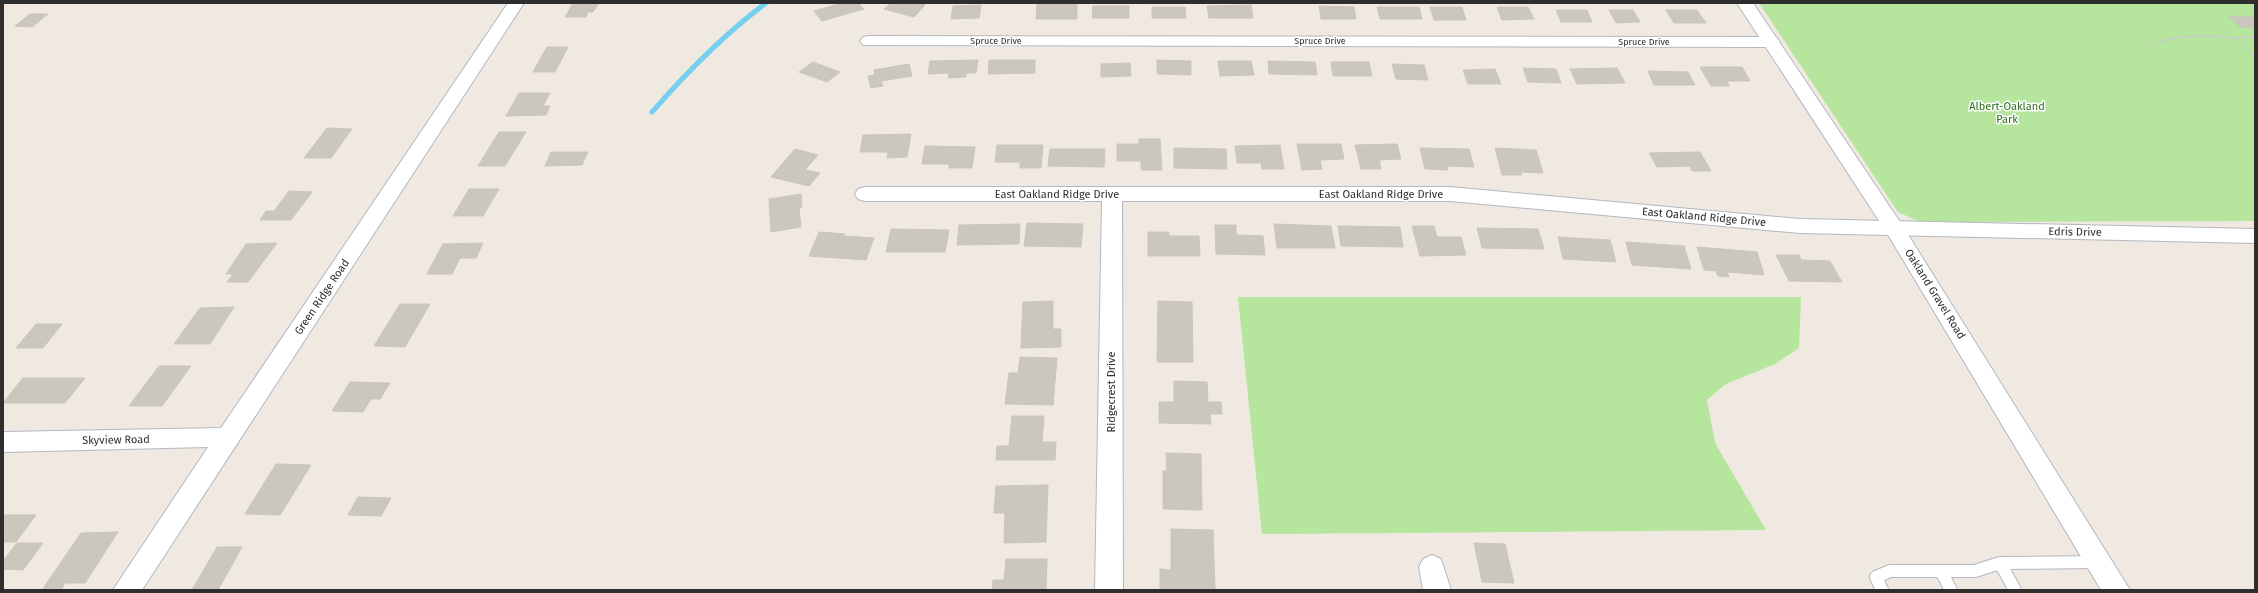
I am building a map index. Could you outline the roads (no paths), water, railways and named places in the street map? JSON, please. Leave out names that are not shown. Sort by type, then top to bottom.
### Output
[{"type":"street","name":"Green Ridge Road","points":[[127,590],[516,3]]},
{"type":"street","name":"Oakland Gravel Road","points":[[1745,3],[1895,230],[2116,590]]},
{"type":"street","name":"Spruce Drive","points":[[869,41],[1771,42]]},
{"type":"street","name":"East Oakland Ridge Drive","points":[[865,194],[1450,194],[1800,226],[1895,230]]},
{"type":"street","name":"Ridgecrest Drive","points":[[1109,590],[1112,194]]},
{"type":"street","name":"Edris Drive","points":[[1895,230],[2255,235]]},
{"type":"street","name":"Skyview Road","points":[[3,442],[229,437]]},
{"type":"lane","points":[[1882,590],[1876,577],[1890,571],[1975,571],[2000,563],[2099,562]]},
{"type":"lane","points":[[2000,563],[2015,590]]},
{"type":"lane","points":[[1941,571],[1951,590]]},
{"type":"waterway","points":[[652,112],[706,54],[750,15],[766,3]]},
{"type":"park label","name":"Albert-Oakland Park","points":[[2007,112]]}]
